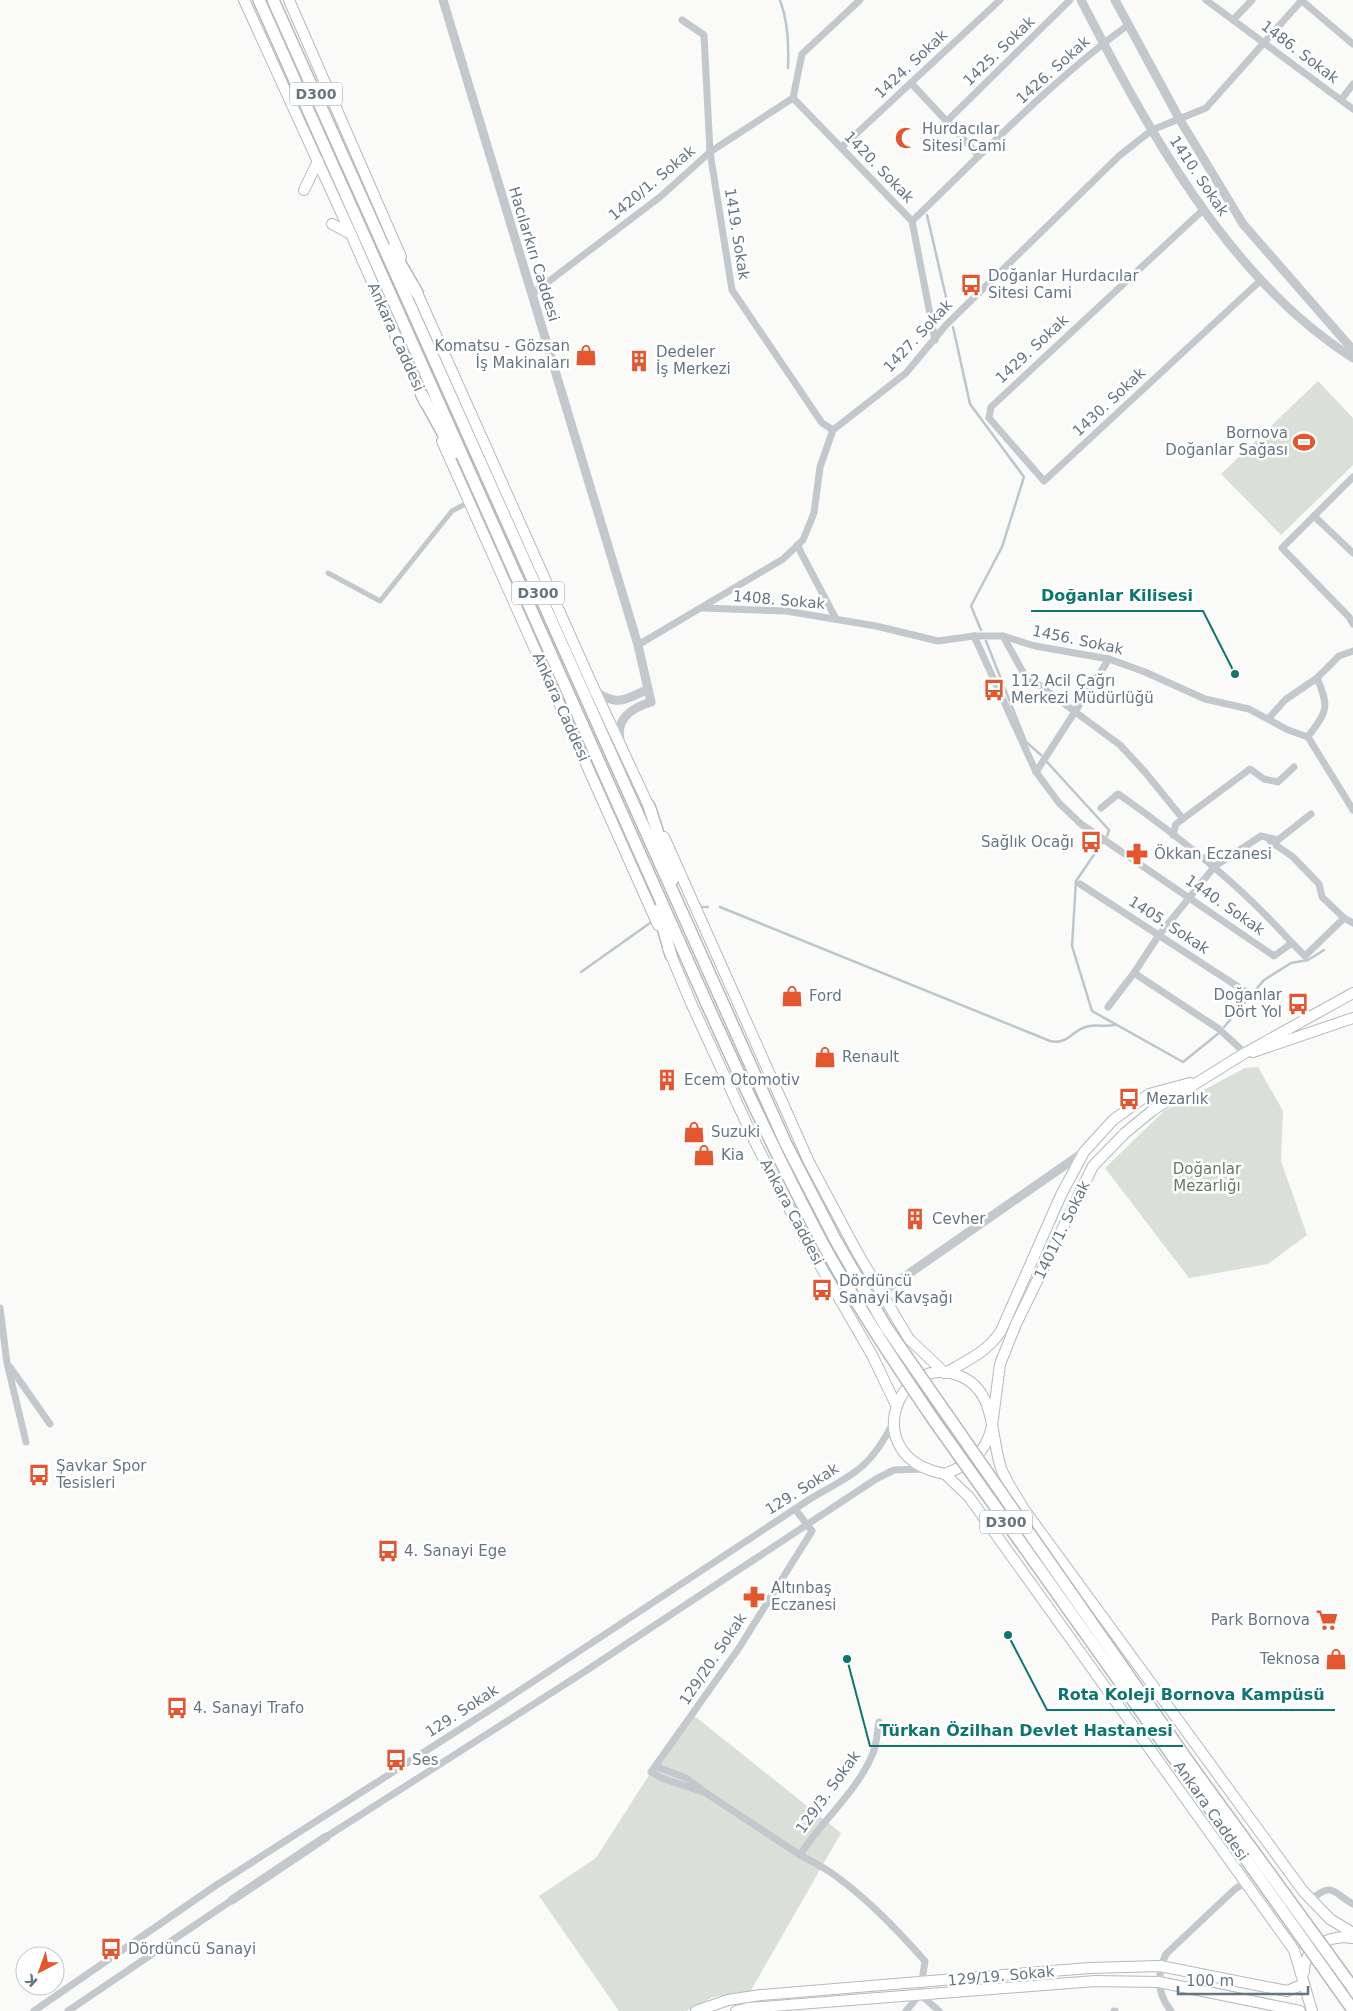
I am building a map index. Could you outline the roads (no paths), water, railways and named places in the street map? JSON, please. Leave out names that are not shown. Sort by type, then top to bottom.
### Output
[{"type":"highway","name":"Ankara Caddesi","points":[[259,0],[707,1004],[773,1149],[825,1248],[874,1332],[945,1436],[1353,2010]]},
{"type":"highway","name":"Ankara Caddesi","points":[[273,0],[691,935],[786,1144],[836,1241],[886,1327],[1190,1764],[1353,1988]]},
{"type":"highway","points":[[358,189],[417,294]]},
{"type":"highway","points":[[422,395],[489,516]]},
{"type":"highway","points":[[649,806],[691,935]]},
{"type":"highway","points":[[648,872],[671,954]]},
{"type":"main road","name":"Ankara Caddesi","points":[[244,0],[351,234],[671,954],[690,1003],[756,1144],[806,1241],[872,1355],[896,1405]]},
{"type":"main road","name":"Ankara Caddesi","points":[[289,0],[417,294],[809,1162],[909,1339],[945,1373]]},
{"type":"main road","points":[[304,190],[318,161]]},
{"type":"main road","points":[[332,224],[351,234]]},
{"type":"main road","name":"1401/1. Sokak","points":[[992,1426],[1000,1364],[1016,1324],[1093,1166],[1125,1132],[1154,1110],[1245,1053],[1353,993]]},
{"type":"main road","points":[[1245,1053],[1260,1051],[1353,1018]]},
{"type":"main road","name":"1401/1. Sokak","points":[[945,1373],[979,1355],[992,1344],[1001,1331],[1061,1195],[1084,1152],[1113,1120],[1149,1094],[1201,1080]]},
{"type":"main road","name":"Ankara Caddesi","points":[[1312,2011],[1297,1954],[969,1497],[945,1474],[916,1464],[902,1450],[895,1435],[893,1422],[896,1405],[904,1390],[919,1379],[930,1374],[945,1373],[960,1376],[978,1388],[989,1406],[1001,1469],[1023,1508],[1184,1731],[1311,1900],[1330,1918],[1353,1933]]},
{"type":"main road","points":[[945,1474],[962,1467],[977,1456],[990,1436],[992,1426]]},
{"type":"main road","points":[[1304,1982],[1304,1964],[1314,1948],[1332,1937],[1353,1938]]},
{"type":"main road","name":"129/19. Sokak","points":[[696,2011],[728,2000],[761,1995],[1089,1968],[1160,1966],[1287,1991],[1304,1982]]},
{"type":"main road","name":"129/19. Sokak","points":[[736,2011],[1064,1982],[1159,1982],[1300,2011]]},
{"type":"street","name":"Hacılarkırı Caddesi","points":[[442,0],[638,645],[651,702],[632,710],[623,718],[618,728],[621,747]]},
{"type":"street","points":[[793,98],[802,54],[860,0]]},
{"type":"street","name":"1424. Sokak","points":[[842,147],[1000,0]]},
{"type":"street","name":"1425. Sokak","points":[[946,121],[1070,0]]},
{"type":"street","name":"1410. Sokak","points":[[1082,0],[1103,43],[1152,130],[1203,210],[1262,280],[1305,325],[1353,358]]},
{"type":"street","name":"1410. Sokak","points":[[1115,0],[1180,120],[1243,224],[1353,350]]},
{"type":"street","name":"1486. Sokak","points":[[1206,0],[1353,109]]},
{"type":"street","points":[[1234,20],[1252,0]]},
{"type":"street","points":[[1152,130],[1206,108],[1302,0],[1353,44]]},
{"type":"street","name":"1419. Sokak","points":[[682,20],[704,35],[710,152],[732,290],[822,424],[833,430]]},
{"type":"street","points":[[1103,43],[1128,25]]},
{"type":"street","name":"1426. Sokak","points":[[912,220],[1041,97],[1103,43]]},
{"type":"street","points":[[911,83],[979,156]]},
{"type":"street","points":[[1341,100],[1353,84]]},
{"type":"street","name":"1420/1. Sokak","points":[[532,294],[660,197],[710,152],[793,98]]},
{"type":"street","name":"1420. Sokak","points":[[793,98],[912,220],[934,340]]},
{"type":"street","name":"1427. Sokak","points":[[833,430],[906,373],[946,325],[1119,156],[1152,130]]},
{"type":"street","name":"1429. Sokak","points":[[991,407],[1203,210]]},
{"type":"street","name":"1430. Sokak","points":[[991,407],[989,418],[1044,481],[1262,280]]},
{"type":"street","points":[[797,546],[803,540],[814,513],[820,468],[833,430]]},
{"type":"street","points":[[1353,477],[1282,548],[1349,617],[1353,624]]},
{"type":"street","points":[[328,573],[380,601],[452,511],[469,502]]},
{"type":"street","points":[[1314,516],[1353,553]]},
{"type":"street","name":"1408. Sokak","points":[[638,645],[783,559],[797,546],[836,619]]},
{"type":"street","name":"1408. Sokak","points":[[702,608],[786,611],[836,619]]},
{"type":"street","name":"1456. Sokak","points":[[836,619],[938,640],[974,636],[1003,636],[1035,646],[1109,659],[1145,672],[1205,700],[1249,709],[1269,718],[1288,730],[1308,737]]},
{"type":"street","name":"1440. Sokak","points":[[974,636],[1036,772],[1059,803],[1081,824],[1189,896],[1274,956],[1292,943]]},
{"type":"street","points":[[1003,636],[1024,674],[1120,745],[1145,772],[1183,819]]},
{"type":"street","points":[[1269,718],[1285,700],[1317,678],[1339,656],[1353,651]]},
{"type":"street","points":[[1036,772],[1109,659]]},
{"type":"street","points":[[1317,678],[1325,699],[1325,710],[1308,737],[1353,810]]},
{"type":"street","points":[[595,691],[607,700],[616,702],[648,689]]},
{"type":"street","points":[[1173,835],[1176,824],[1250,769],[1264,779],[1278,782],[1294,767]]},
{"type":"street","points":[[1101,808],[1118,794],[1215,866],[1258,904],[1305,956],[1344,918]]},
{"type":"street","points":[[1108,1007],[1189,896],[1215,866],[1261,836],[1278,840],[1311,814]]},
{"type":"street","points":[[1261,836],[1293,856],[1319,884],[1322,897],[1344,918],[1353,923]]},
{"type":"street","name":"1405. Sokak","points":[[1080,884],[1243,990]]},
{"type":"street","points":[[1134,973],[1218,1029],[1245,1053]]},
{"type":"street","points":[[881,1292],[1084,1152]]},
{"type":"street","points":[[0,1308],[5,1363],[26,1442]]},
{"type":"street","points":[[5,1363],[50,1424]]},
{"type":"street","name":"129. Sokak","points":[[34,2011],[215,1886],[496,1706],[795,1509],[859,1470],[868,1462],[883,1442],[893,1422]]},
{"type":"street","name":"129. Sokak","points":[[68,2011],[326,1838],[584,1672],[882,1476],[904,1469],[928,1469]]},
{"type":"street","points":[[795,1509],[807,1524]]},
{"type":"street","name":"129/20. Sokak","points":[[653,1769],[739,1648],[812,1531],[807,1524]]},
{"type":"street","name":"129/3. Sokak","points":[[653,1769],[664,1779],[706,1793],[800,1855],[853,1786],[872,1756],[879,1722]]},
{"type":"street","points":[[800,1855],[836,1876],[892,1925],[925,1961],[924,1982],[920,1994],[906,2011]]},
{"type":"street","points":[[1171,2011],[1165,2004],[1159,1982],[1160,1966],[1166,1954],[1235,1889],[1246,1882]]},
{"type":"street","points":[[1311,1900],[1325,1890],[1335,1891],[1353,1904]]},
{"type":"street","points":[[920,1994],[939,2011]]},
{"type":"waterway","points":[[780,0],[785,16],[788,68]]},
{"type":"waterway","points":[[927,215],[949,310]]},
{"type":"waterway","points":[[953,327],[970,404],[1024,477],[1002,547],[971,606],[981,630]]},
{"type":"waterway","points":[[986,641],[1026,742],[1041,755]]},
{"type":"waterway","points":[[1047,762],[1109,830],[1107,836]]},
{"type":"waterway","points":[[1102,843],[1076,881],[1072,946],[1092,1011],[1183,1062],[1219,1033]]},
{"type":"waterway","points":[[701,907],[708,907]]},
{"type":"waterway","points":[[720,907],[1050,1041],[1061,1041],[1086,1027],[1115,1025]]},
{"type":"waterway","points":[[581,972],[650,923]]},
{"type":"waterway","points":[[1224,1027],[1264,980],[1291,963],[1308,960],[1324,950]]},
{"type":"place","name":"Hurdacılar Sitesi Cami","points":[[906,138]]},
{"type":"place","name":"Doğanlar Hurdacılar Sitesi Cami","points":[[971,285]]},
{"type":"place","name":"Komatsu - Gözsan İş Makinaları","points":[[586,355]]},
{"type":"place","name":"Dedeler İş Merkezi","points":[[639,361]]},
{"type":"place","name":"Bornova Doğanlar Sağası","points":[[1304,442]]},
{"type":"place","name":"Doğanlar Kilisesi","points":[[1235,674]]},
{"type":"place","name":"112 Acil Çağrı Merkezi Müdürlüğü","points":[[994,690]]},
{"type":"place","name":"Sağlık Ocağı","points":[[1091,842]]},
{"type":"place","name":"Ökkan Eczanesi","points":[[1137,854]]},
{"type":"place","name":"Ford","points":[[792,996]]},
{"type":"place","name":"Doğanlar Dört Yol","points":[[1298,1004]]},
{"type":"place","name":"Renault","points":[[825,1057]]},
{"type":"place","name":"Ecem Otomotiv","points":[[667,1080]]},
{"type":"place","name":"Mezarlık","points":[[1129,1099]]},
{"type":"place","name":"Suzuki","points":[[694,1132]]},
{"type":"place","name":"Kia","points":[[704,1155]]},
{"type":"place","name":"Cevher","points":[[915,1219]]},
{"type":"place","name":"Dördüncü Sanayi Kavşağı","points":[[822,1290]]},
{"type":"place","name":"Şavkar Spor Tesisleri","points":[[39,1475]]},
{"type":"place","name":"4. Sanayi Ege","points":[[388,1551]]},
{"type":"place","name":"Altınbaş Eczanesi","points":[[754,1597]]},
{"type":"place","name":"Park Bornova","points":[[1327,1620]]},
{"type":"place","name":"Rota Koleji Bornova Kampüsü","points":[[1008,1635]]},
{"type":"place","name":"Türkan Özilhan Devlet Hastanesi","points":[[847,1659]]},
{"type":"place","name":"Teknosa","points":[[1336,1659]]},
{"type":"place","name":"4. Sanayi Trafo","points":[[177,1708]]},
{"type":"place","name":"Ses","points":[[396,1760]]},
{"type":"place","name":"Dördüncü Sanayi","points":[[111,1949]]},
{"type":"park label","name":"Doğanlar Mezarlığı","points":[[1207,1178]]}]
